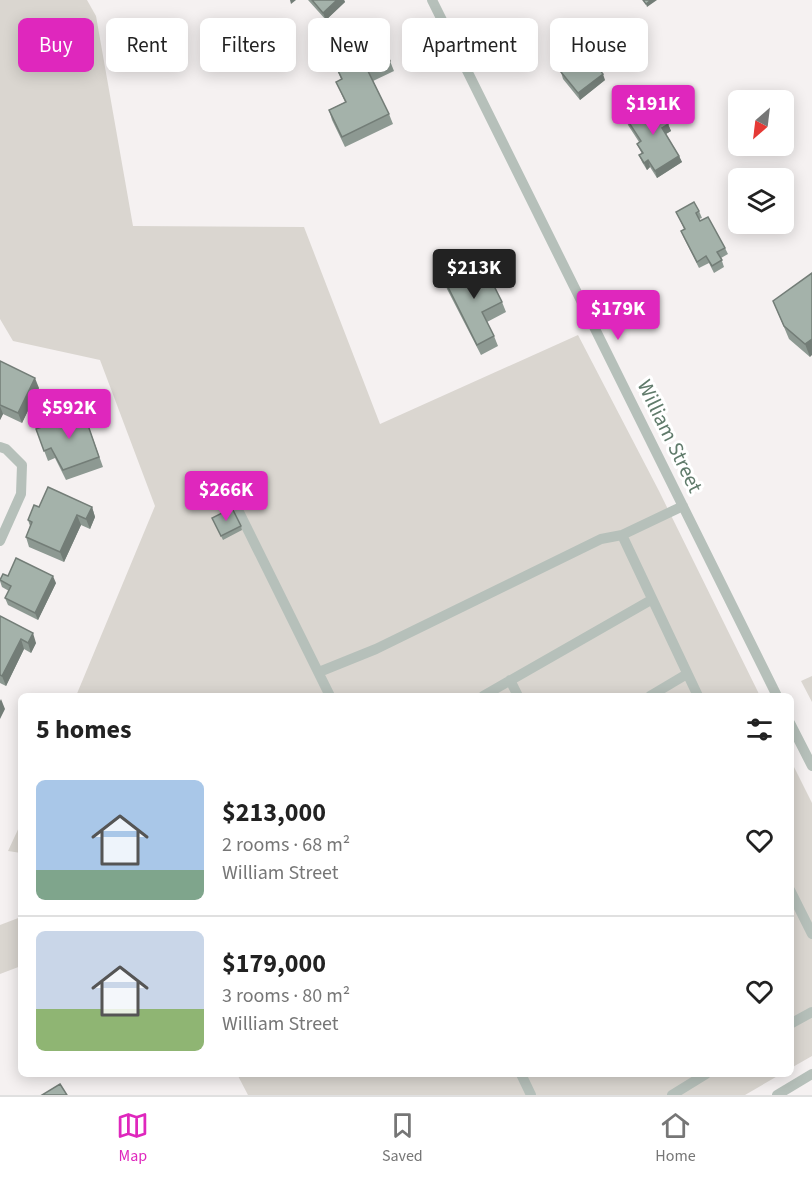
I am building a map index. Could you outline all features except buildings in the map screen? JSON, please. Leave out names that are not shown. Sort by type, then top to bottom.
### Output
[{"type":"street","name":"William Street","points":[[432,0],[776,693]]},
{"type":"street","points":[[0,447],[6,448],[22,465],[21,494],[0,542]]},
{"type":"street","points":[[319,672],[376,649],[601,539],[622,535],[683,506]]},
{"type":"street","points":[[239,512],[329,693]]},
{"type":"street","points":[[622,535],[696,693]]},
{"type":"street","points":[[488,693],[651,600]]},
{"type":"street","points":[[655,693],[687,674]]},
{"type":"street","points":[[510,680],[516,693]]},
{"type":"street","points":[[794,731],[812,766]]},
{"type":"street","points":[[794,898],[812,934]]},
{"type":"street","points":[[794,1022],[812,1012]]},
{"type":"street","points":[[777,1095],[812,1074]]},
{"type":"street","points":[[522,1077],[531,1095]]},
{"type":"street","points":[[672,1095],[700,1077]]},
{"type":"shaded area","points":[[0,0],[87,0],[96,16],[133,226],[304,227],[380,424],[578,335],[659,491],[759,693],[77,693],[155,506],[100,360],[13,341],[0,319]]},
{"type":"shaded area","points":[[812,676],[812,702],[801,681]]},
{"type":"shaded area","points":[[794,767],[812,803],[812,1056],[794,1066]]},
{"type":"shaded area","points":[[18,829],[18,853],[8,851]]},
{"type":"shaded area","points":[[18,918],[18,967],[0,974],[0,925]]},
{"type":"shaded area","points":[[239,1077],[776,1077],[745,1095],[248,1095]]}]
